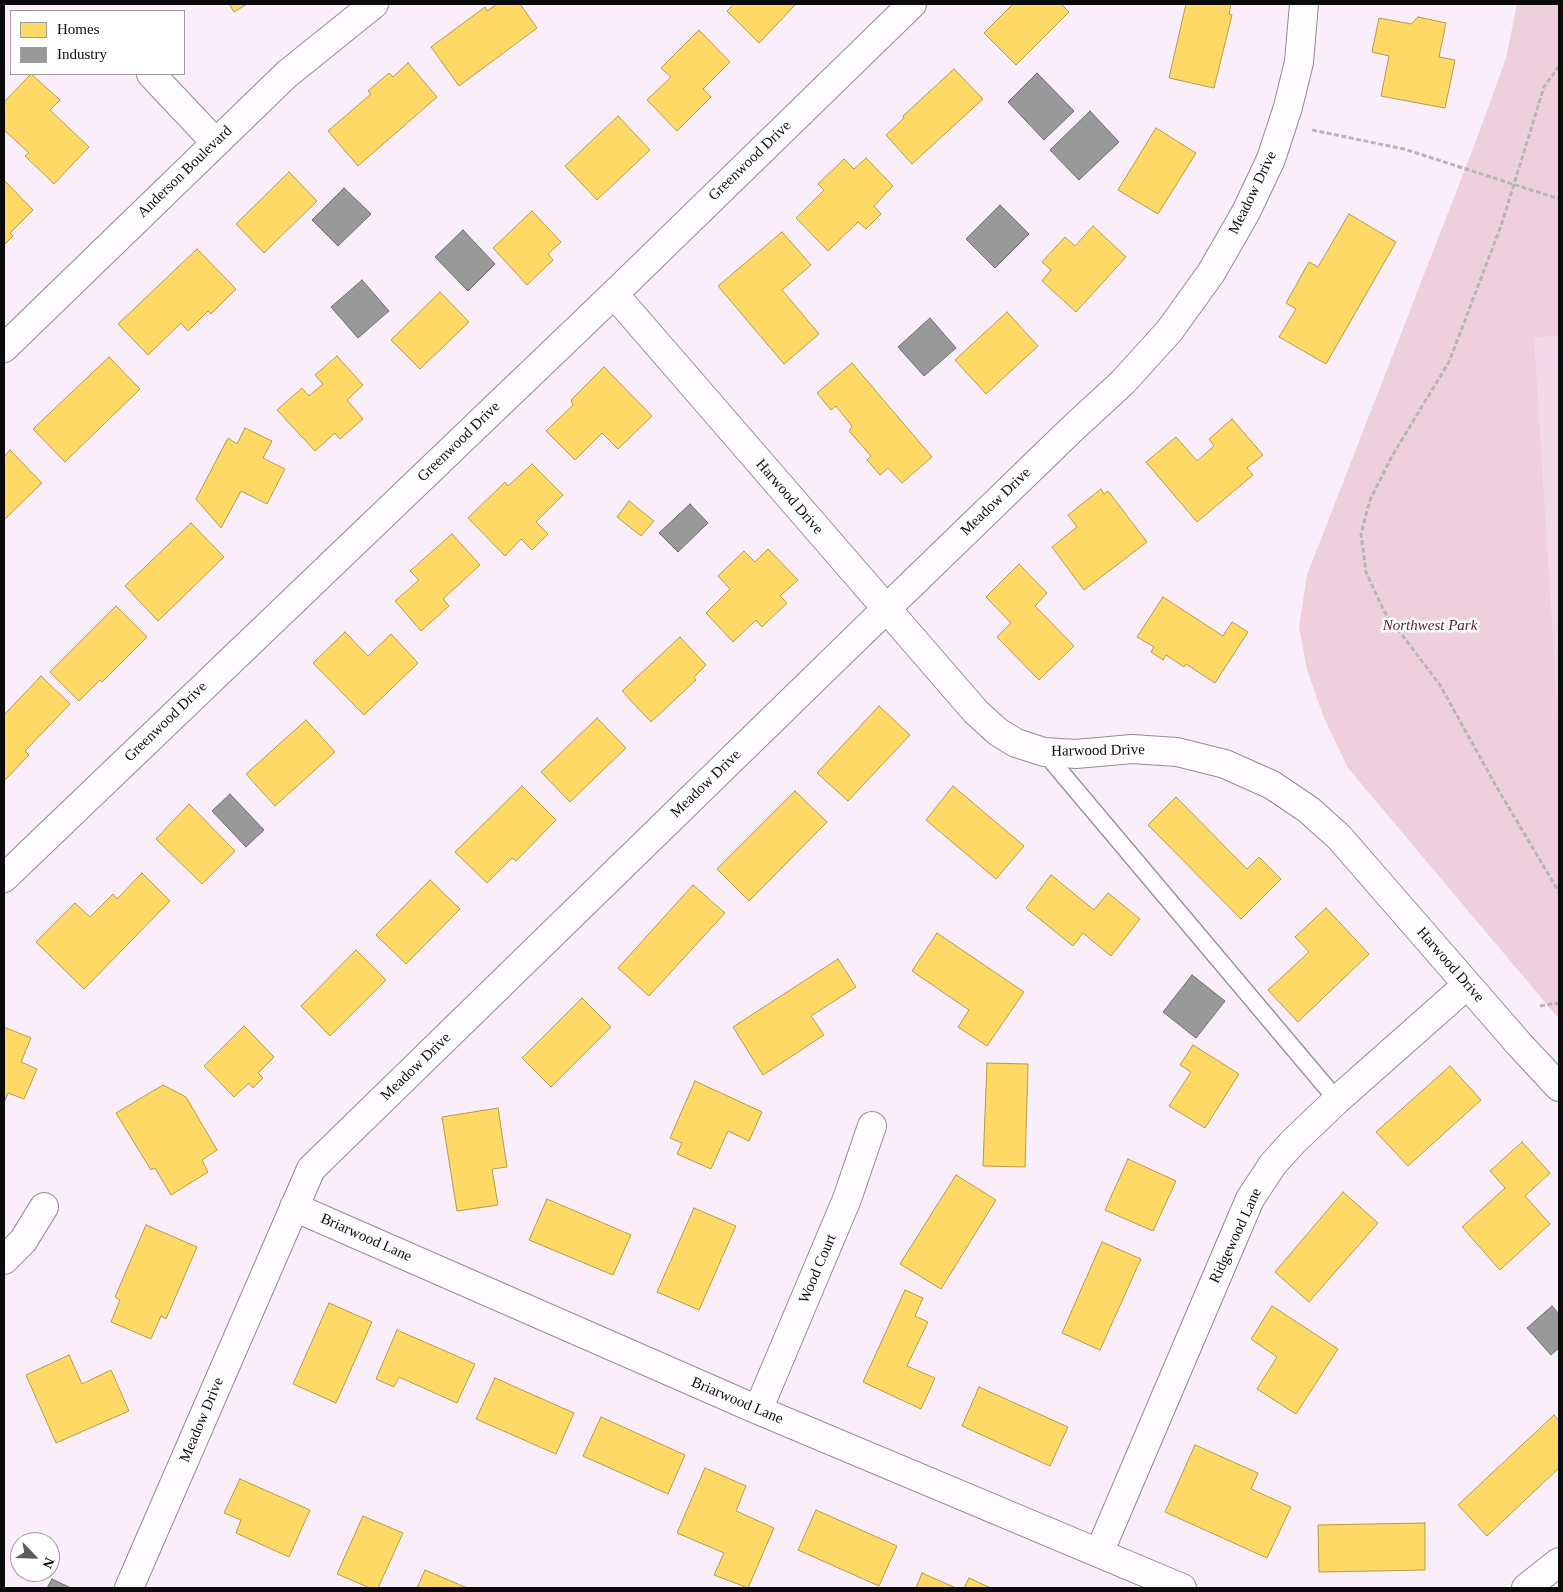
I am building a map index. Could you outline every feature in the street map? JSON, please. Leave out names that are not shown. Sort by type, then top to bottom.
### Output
[{"type":"street","name":"Anderson Boulevard","points":[[4,348],[215,142],[288,74],[374,4]]},
{"type":"street","name":"Greenwood Drive","points":[[4,878],[614,294],[912,4]]},
{"type":"street","name":"Meadow Drive","points":[[136,1586],[311,1169],[886,609],[1123,382],[1170,330],[1211,273],[1246,212],[1271,159],[1283,124],[1299,62],[1304,4]]},
{"type":"street","points":[[152,75],[215,142]]},
{"type":"street","name":"Harwood Drive","points":[[614,294],[976,712],[998,732],[1016,743],[1044,752],[1076,754],[1132,749],[1177,752],[1225,764],[1272,785],[1309,810],[1339,837],[1467,985],[1559,1087]]},
{"type":"street","name":"Ridgewood Lane","points":[[1099,1553],[1250,1199],[1273,1164],[1337,1100],[1467,985]]},
{"type":"street","name":"Wood Court","points":[[758,1410],[847,1199],[872,1126]]},
{"type":"street","points":[[4,1260],[23,1241],[44,1207]]},
{"type":"street","name":"Briarwood Lane","points":[[294,1207],[758,1410],[1182,1588]]},
{"type":"street","points":[[1526,1588],[1559,1562]]},
{"type":"lane","points":[[1044,752],[1337,1100]]},
{"type":"path","points":[[1559,66],[1544,87],[1501,226],[1449,362],[1392,456],[1370,500],[1361,534],[1366,572],[1384,612],[1440,685],[1496,786],[1559,892]]},
{"type":"path","points":[[1311,130],[1404,150],[1559,199]]},
{"type":"path","points":[[1540,1006],[1559,1002]]},
{"type":"green space","name":"Northwest Park","points":[[1517,4],[1559,4],[1559,1019],[1348,768],[1324,718],[1307,670],[1299,627],[1307,575],[1476,141],[1506,58]]},
{"type":"shaded area","points":[[1559,336],[1559,736],[1534,337]]},
{"type":"building: Homes","points":[[229,4],[247,4],[234,12]]},
{"type":"building: Homes","points":[[497,4],[520,4],[537,28],[459,86],[431,47],[485,7],[487,11]]},
{"type":"building: Homes","points":[[734,4],[796,4],[759,43],[727,11]]},
{"type":"building: Homes","points":[[1013,4],[1061,4],[1069,12],[1016,65],[984,33]]},
{"type":"building: Homes","points":[[1186,4],[1231,4],[1229,14],[1232,15],[1214,88],[1169,78]]},
{"type":"building: Homes","points":[[1418,17],[1446,23],[1439,57],[1455,60],[1445,108],[1381,96],[1389,56],[1372,52],[1379,18],[1411,24]]},
{"type":"building: Homes","points":[[699,30],[730,62],[703,89],[711,97],[677,131],[647,100],[671,77],[661,68]]},
{"type":"building: Homes","points":[[408,63],[437,97],[358,166],[328,131],[371,94],[368,91],[389,73],[393,77]]},
{"type":"building: Homes","points":[[954,69],[983,99],[912,164],[886,135],[904,118],[903,116]]},
{"type":"building: Homes","points":[[32,75],[60,100],[50,110],[89,147],[54,184],[25,156],[29,153],[4,130],[4,102]]},
{"type":"building: Homes","points":[[618,116],[650,150],[597,200],[565,166]]},
{"type":"building: Homes","points":[[1156,128],[1196,153],[1158,214],[1118,190]]},
{"type":"building: Homes","points":[[866,158],[893,186],[874,206],[881,214],[866,229],[858,222],[828,251],[796,218],[824,190],[818,184],[844,159],[854,169]]},
{"type":"building: Homes","points":[[289,172],[317,201],[264,253],[236,224]]},
{"type":"building: Homes","points":[[4,180],[33,210],[10,233],[13,236],[4,245]]},
{"type":"building: Homes","points":[[532,211],[561,242],[548,254],[553,260],[527,285],[493,248]]},
{"type":"building: Homes","points":[[1349,214],[1396,242],[1326,364],[1279,337],[1296,309],[1286,303],[1309,262],[1318,267]]},
{"type":"building: Homes","points":[[1093,226],[1126,257],[1076,312],[1042,281],[1051,270],[1042,262],[1065,237],[1075,246]]},
{"type":"building: Homes","points":[[782,232],[811,265],[782,290],[819,334],[784,364],[718,286]]},
{"type":"building: Homes","points":[[197,249],[236,289],[211,314],[208,311],[188,331],[181,323],[148,355],[118,324]]},
{"type":"building: Homes","points":[[440,292],[469,322],[420,369],[391,340]]},
{"type":"building: Homes","points":[[1007,312],[1038,346],[986,394],[955,360]]},
{"type":"building: Homes","points":[[337,356],[363,385],[347,400],[363,419],[340,439],[335,433],[315,451],[277,410],[302,388],[309,396],[323,384],[315,375]]},
{"type":"building: Homes","points":[[109,357],[140,389],[65,462],[33,429]]},
{"type":"building: Homes","points":[[852,363],[932,457],[902,483],[888,468],[880,475],[867,460],[871,456],[849,431],[852,426],[836,406],[831,410],[817,393]]},
{"type":"building: Homes","points":[[604,367],[652,416],[618,449],[602,433],[575,460],[546,431],[573,405],[571,400]]},
{"type":"building: Homes","points":[[1232,419],[1263,455],[1247,468],[1253,475],[1197,522],[1146,462],[1176,437],[1197,461],[1214,446],[1209,439]]},
{"type":"building: Homes","points":[[245,428],[272,441],[263,458],[285,469],[267,504],[241,491],[221,528],[196,499],[228,438],[237,444]]},
{"type":"building: Homes","points":[[10,450],[42,483],[4,520],[4,457]]},
{"type":"building: Homes","points":[[532,464],[563,495],[536,522],[548,534],[532,550],[521,539],[505,556],[468,518],[505,482],[508,486]]},
{"type":"building: Homes","points":[[1101,489],[1104,494],[1108,491],[1147,542],[1084,590],[1052,547],[1077,527],[1068,515]]},
{"type":"building: Homes","points":[[629,501],[654,521],[641,536],[617,517]]},
{"type":"building: Homes","points":[[191,523],[224,557],[158,621],[125,586]]},
{"type":"building: Homes","points":[[452,534],[480,565],[443,599],[449,606],[421,631],[395,601],[419,580],[410,571]]},
{"type":"building: Homes","points":[[768,549],[798,580],[780,596],[787,603],[762,627],[756,620],[733,642],[706,613],[730,589],[718,576],[744,551],[755,562]]},
{"type":"building: Homes","points":[[1019,564],[1047,593],[1035,606],[1074,646],[1039,680],[997,637],[1011,623],[986,597]]},
{"type":"building: Homes","points":[[1163,597],[1223,636],[1232,622],[1248,632],[1215,683],[1186,664],[1184,667],[1166,655],[1163,660],[1151,652],[1154,647],[1137,637]]},
{"type":"building: Homes","points":[[116,606],[147,637],[102,682],[100,680],[79,701],[50,672]]},
{"type":"building: Homes","points":[[345,632],[368,656],[391,634],[418,663],[364,715],[313,663]]},
{"type":"building: Homes","points":[[680,637],[706,665],[694,677],[696,680],[651,722],[622,691]]},
{"type":"building: Homes","points":[[41,676],[70,704],[25,751],[29,755],[4,781],[4,715]]},
{"type":"building: Homes","points":[[879,706],[910,735],[848,801],[817,773]]},
{"type":"building: Homes","points":[[597,718],[626,748],[570,802],[541,772]]},
{"type":"building: Homes","points":[[306,720],[335,752],[275,806],[246,774]]},
{"type":"building: Homes","points":[[522,786],[556,820],[516,861],[512,858],[487,883],[455,852]]},
{"type":"building: Homes","points":[[953,786],[1024,846],[996,879],[926,820]]},
{"type":"building: Homes","points":[[795,791],[827,822],[749,901],[717,869]]},
{"type":"building: Homes","points":[[1176,797],[1247,869],[1259,857],[1281,879],[1241,919],[1148,825]]},
{"type":"building: Homes","points":[[189,804],[235,851],[202,884],[156,839]]},
{"type":"building: Homes","points":[[142,873],[170,901],[84,989],[36,942],[75,903],[90,917],[113,894],[117,899]]},
{"type":"building: Homes","points":[[1051,875],[1094,910],[1108,893],[1140,919],[1111,956],[1083,933],[1073,946],[1026,908]]},
{"type":"building: Homes","points":[[430,880],[460,909],[406,964],[376,935]]},
{"type":"building: Homes","points":[[693,885],[725,913],[649,996],[618,968]]},
{"type":"building: Homes","points":[[1326,908],[1369,954],[1298,1022],[1268,990],[1309,952],[1295,937]]},
{"type":"building: Homes","points":[[937,933],[1024,992],[987,1046],[958,1027],[969,1010],[912,971]]},
{"type":"building: Homes","points":[[356,950],[386,980],[330,1036],[301,1006]]},
{"type":"building: Homes","points":[[838,959],[856,987],[811,1016],[824,1035],[763,1075],[733,1027]]},
{"type":"building: Homes","points":[[582,998],[611,1027],[551,1087],[522,1058]]},
{"type":"building: Homes","points":[[244,1026],[274,1057],[258,1073],[263,1078],[253,1088],[249,1083],[234,1097],[204,1066]]},
{"type":"building: Homes","points":[[4,1027],[31,1038],[21,1062],[37,1069],[24,1099],[8,1093],[4,1103]]},
{"type":"building: Homes","points":[[1193,1045],[1239,1074],[1205,1128],[1169,1106],[1191,1072],[1180,1065]]},
{"type":"building: Homes","points":[[987,1063],[1028,1064],[1025,1167],[983,1166]]},
{"type":"building: Homes","points":[[1450,1066],[1481,1100],[1408,1166],[1376,1132]]},
{"type":"building: Homes","points":[[695,1081],[762,1112],[749,1141],[728,1131],[711,1169],[677,1154],[682,1143],[670,1138]]},
{"type":"building: Homes","points":[[163,1085],[186,1097],[217,1150],[202,1160],[208,1172],[171,1195],[155,1168],[151,1170],[116,1113]]},
{"type":"building: Homes","points":[[498,1108],[507,1167],[492,1169],[498,1205],[457,1211],[442,1117]]},
{"type":"building: Homes","points":[[1522,1142],[1550,1173],[1525,1196],[1550,1224],[1500,1270],[1462,1227],[1505,1188],[1490,1171]]},
{"type":"building: Homes","points":[[1128,1159],[1176,1181],[1153,1231],[1105,1210]]},
{"type":"building: Homes","points":[[956,1175],[996,1200],[941,1289],[900,1264]]},
{"type":"building: Homes","points":[[1343,1192],[1378,1223],[1309,1302],[1275,1272]]},
{"type":"building: Homes","points":[[547,1199],[631,1235],[613,1275],[529,1240]]},
{"type":"building: Homes","points":[[694,1208],[736,1226],[699,1310],[657,1292]]},
{"type":"building: Homes","points":[[146,1225],[197,1247],[166,1319],[161,1316],[151,1339],[111,1322],[120,1300],[115,1297]]},
{"type":"building: Homes","points":[[1102,1242],[1141,1259],[1100,1350],[1062,1333]]},
{"type":"building: Homes","points":[[905,1290],[923,1298],[915,1316],[928,1322],[907,1366],[935,1378],[921,1409],[863,1382]]},
{"type":"building: Homes","points":[[329,1303],[372,1322],[336,1403],[293,1384]]},
{"type":"building: Homes","points":[[1272,1306],[1338,1349],[1296,1414],[1257,1389],[1277,1357],[1251,1339]]},
{"type":"building: Homes","points":[[397,1330],[475,1364],[457,1403],[399,1377],[394,1387],[376,1379]]},
{"type":"building: Homes","points":[[69,1355],[82,1384],[111,1370],[129,1411],[56,1443],[26,1375]]},
{"type":"building: Homes","points":[[495,1378],[574,1413],[556,1454],[476,1419]]},
{"type":"building: Homes","points":[[979,1387],[1068,1427],[1050,1466],[962,1426]]},
{"type":"building: Homes","points":[[1554,1415],[1559,1421],[1559,1468],[1487,1536],[1458,1505]]},
{"type":"building: Homes","points":[[601,1417],[685,1455],[668,1494],[583,1456]]},
{"type":"building: Homes","points":[[1195,1445],[1258,1473],[1251,1489],[1291,1507],[1267,1558],[1165,1512]]},
{"type":"building: Homes","points":[[705,1468],[746,1486],[736,1511],[774,1528],[748,1588],[714,1575],[724,1553],[677,1533]]},
{"type":"building: Homes","points":[[240,1479],[310,1510],[289,1557],[236,1533],[241,1520],[224,1513]]},
{"type":"building: Homes","points":[[816,1510],[897,1546],[879,1586],[798,1550]]},
{"type":"building: Homes","points":[[363,1516],[403,1533],[378,1588],[370,1588],[337,1574]]},
{"type":"building: Homes","points":[[1425,1523],[1425,1570],[1319,1572],[1318,1525]]},
{"type":"building: Homes","points":[[425,1570],[467,1588],[417,1588]]},
{"type":"building: Homes","points":[[922,1573],[956,1588],[916,1588]]},
{"type":"building: Homes","points":[[969,1578],[991,1588],[964,1588]]},
{"type":"building: Industry","points":[[1037,73],[1074,111],[1044,140],[1008,102]]},
{"type":"building: Industry","points":[[1090,111],[1119,142],[1079,180],[1050,150]]},
{"type":"building: Industry","points":[[344,188],[371,214],[338,246],[312,220]]},
{"type":"building: Industry","points":[[1000,205],[1029,234],[995,268],[966,239]]},
{"type":"building: Industry","points":[[463,230],[495,264],[468,291],[435,257]]},
{"type":"building: Industry","points":[[362,280],[389,311],[358,338],[331,307]]},
{"type":"building: Industry","points":[[930,318],[956,348],[924,376],[898,347]]},
{"type":"building: Industry","points":[[690,504],[708,523],[678,552],[659,533]]},
{"type":"building: Industry","points":[[230,794],[264,830],[246,847],[212,811]]},
{"type":"building: Industry","points":[[1192,975],[1225,1001],[1196,1038],[1163,1012]]},
{"type":"building: Industry","points":[[1552,1306],[1559,1314],[1559,1348],[1551,1355],[1527,1328]]},
{"type":"building: Industry","points":[[50,1582],[58,1582],[71,1588],[47,1588]]}]
